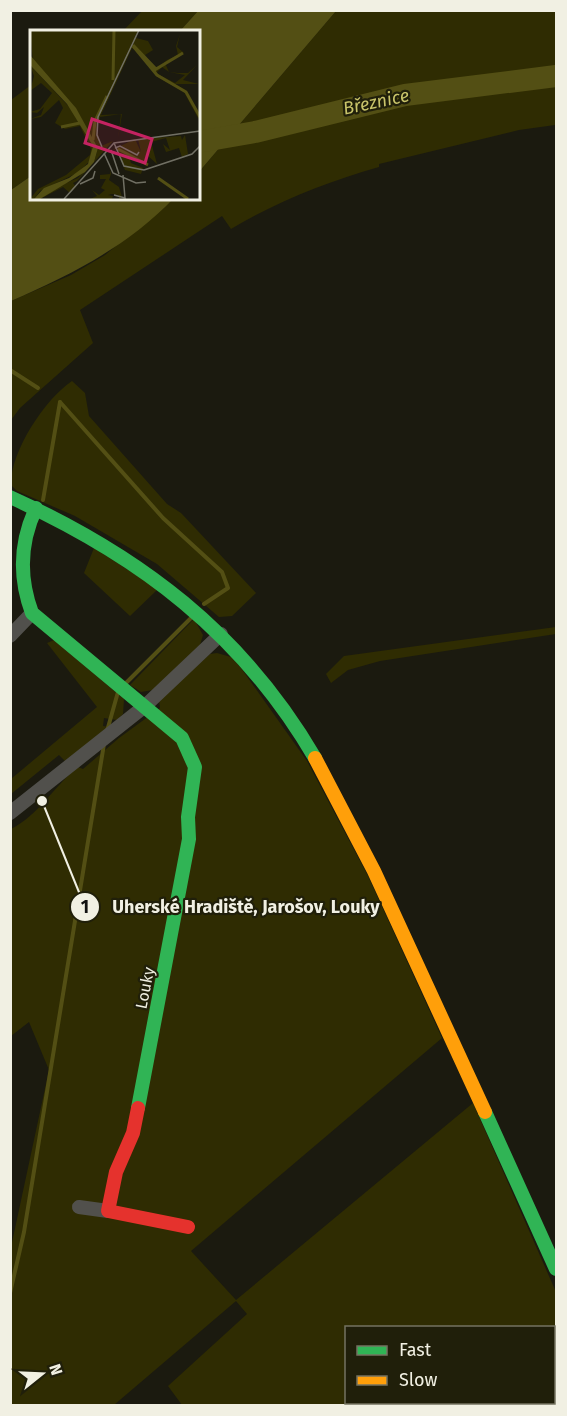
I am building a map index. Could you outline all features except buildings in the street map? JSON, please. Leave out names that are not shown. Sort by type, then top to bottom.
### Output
[{"type":"main road","points":[[10,497],[104,543],[164,583],[221,634],[246,661],[290,717],[332,788],[376,875],[556,1269]]},
{"type":"main road","points":[[32,613],[26,593],[24,548],[28,524],[36,508]]},
{"type":"main road","name":"Louky","points":[[32,613],[145,705],[186,743],[195,768],[188,817],[189,839],[168,956],[133,1133],[116,1172],[108,1211]]},
{"type":"main road","points":[[108,1211],[188,1227]]},
{"type":"street","points":[[10,636],[32,613]]},
{"type":"street","points":[[10,813],[145,705],[221,634]]},
{"type":"street","points":[[79,1207],[108,1211]]},
{"type":"shaded area","points":[[143,10],[198,10],[181,30],[124,30]]},
{"type":"shaded area","points":[[198,11],[336,11],[200,171],[200,30],[181,30]]},
{"type":"shaded area","points":[[336,11],[556,11],[556,128],[555,125],[519,130],[379,164],[379,167],[285,201],[231,229],[222,216],[80,310],[93,343],[20,408],[11,420],[11,301],[71,275],[105,255],[172,200],[200,200],[200,171]]},
{"type":"shaded area","points":[[30,86],[30,177],[11,190],[11,100]]},
{"type":"shaded area","points":[[30,177],[30,200],[172,200],[138,231],[98,258],[11,301],[11,190]]},
{"type":"shaded area","points":[[72,381],[85,393],[89,416],[167,504],[181,513],[256,593],[232,616],[219,617],[157,564],[75,516],[17,491],[11,485],[16,457],[31,427],[51,400]]},
{"type":"shaded area","points":[[94,548],[158,589],[130,616],[84,573]]},
{"type":"shaded area","points":[[194,619],[203,635],[200,645],[153,690],[141,692],[130,685]]},
{"type":"shaded area","points":[[556,627],[556,634],[380,661],[348,670],[331,683],[326,674],[344,656]]},
{"type":"shaded area","points":[[54,640],[124,699],[123,714],[117,720],[104,718],[103,726],[109,727],[65,761],[59,755],[11,794],[11,779],[97,707],[47,643]]},
{"type":"shaded area","points":[[217,653],[231,657],[241,668],[307,761],[368,876],[442,1038],[191,1251],[236,1300],[473,1103],[556,1292],[556,1405],[493,1406],[491,1404],[555,1404],[555,1326],[345,1326],[345,1404],[481,1404],[182,1405],[168,1386],[247,1314],[236,1301],[114,1405],[11,1405],[11,1247],[49,1070],[29,1022],[11,1036],[11,829],[30,816],[78,767],[83,769],[119,738],[160,708],[159,700],[210,654]]},
{"type":"waterway","name":"Březnice","points":[[200,142],[255,132],[405,95],[556,76]]},
{"type":"waterway","points":[[10,370],[38,388]]},
{"type":"waterway","points":[[60,402],[163,518],[222,572],[228,588],[204,604]]},
{"type":"waterway","points":[[43,500],[60,402]]},
{"type":"waterway","points":[[125,684],[192,617]]},
{"type":"waterway","points":[[107,731],[118,692]]},
{"type":"waterway","points":[[10,1293],[24,1232],[104,744]]},
{"type":"traffic: fast","points":[[10,497],[102,545],[184,603],[221,636],[255,673],[286,713],[315,758]]},
{"type":"traffic: fast","points":[[36,508],[27,534],[23,560],[25,587],[32,613],[182,738],[195,767],[188,817],[189,839],[138,1108]]},
{"type":"traffic: fast","points":[[485,1112],[556,1269]]},
{"type":"traffic: slow","points":[[315,758],[374,871],[485,1112]]},
{"type":"traffic: jam","points":[[138,1108],[133,1133],[116,1172],[108,1211],[188,1227]]},
{"type":"place","name":"Uherské Hradiště, Jarošov, Louky","points":[[42,801]]}]
